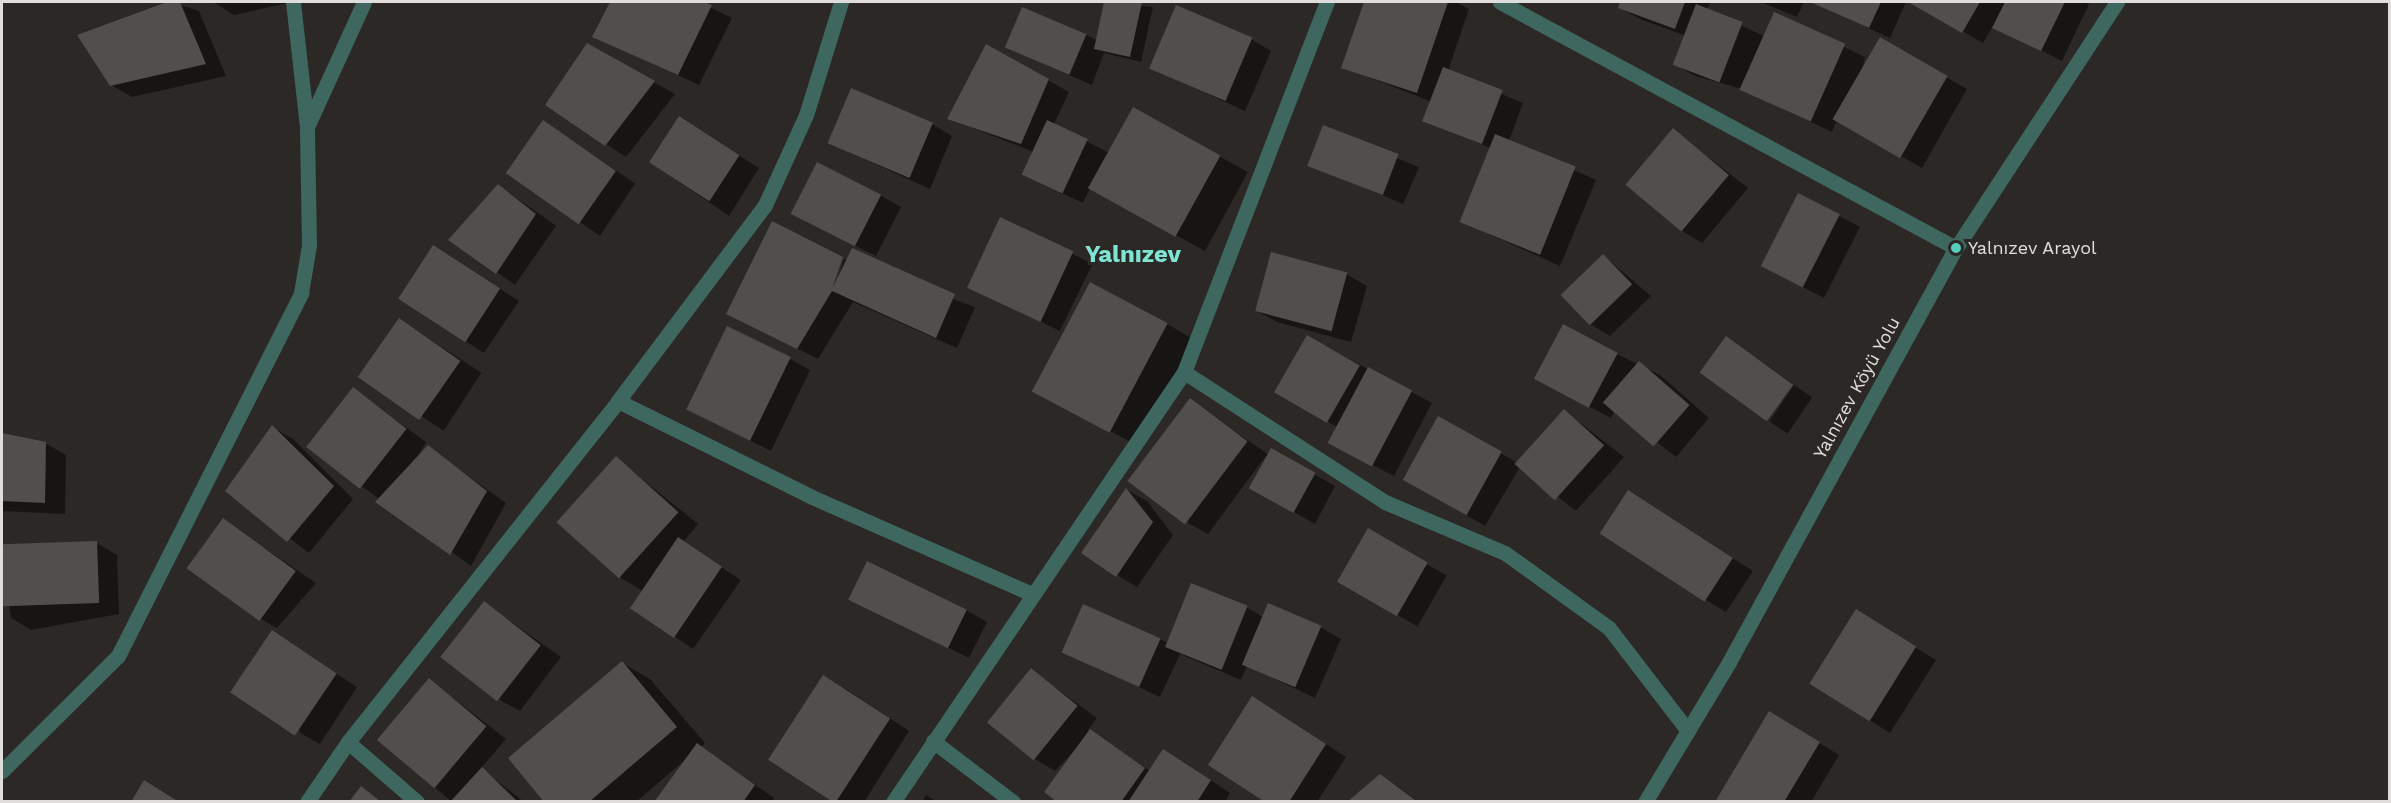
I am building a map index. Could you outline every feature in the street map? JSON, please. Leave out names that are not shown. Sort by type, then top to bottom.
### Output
[{"type":"street","points":[[2,771],[117,656],[301,293],[309,245],[307,127],[293,2]]},
{"type":"street","points":[[307,127],[364,2]]},
{"type":"street","points":[[307,801],[348,742],[618,401],[765,205],[806,115],[841,2]]},
{"type":"street","points":[[893,801],[1030,593],[1184,372],[1327,2]]},
{"type":"street","points":[[1500,2],[1956,248]]},
{"type":"street","name":"Yalnızev Köyü Yolu","points":[[1645,801],[1688,730],[1956,248],[2117,2]]},
{"type":"street","points":[[1184,372],[1385,502],[1505,553],[1610,628],[1688,730]]},
{"type":"street","points":[[618,401],[812,497],[1030,593]]},
{"type":"street","points":[[933,741],[1013,801]]},
{"type":"street","points":[[348,742],[417,801]]},
{"type":"building","points":[[167,2],[180,2],[206,64],[110,86],[77,35]]},
{"type":"building","points":[[610,2],[704,2],[712,5],[678,75],[592,37]]},
{"type":"building","points":[[1104,2],[1142,2],[1130,57],[1094,49]]},
{"type":"building","points":[[1364,2],[1448,2],[1417,93],[1341,68]]},
{"type":"building","points":[[1620,2],[1685,2],[1675,29],[1618,8]]},
{"type":"building","points":[[1810,2],[1881,2],[1869,28]]},
{"type":"building","points":[[1908,2],[1980,2],[1962,33]]},
{"type":"building","points":[[2005,2],[2065,2],[2041,51],[1992,28]]},
{"type":"building","points":[[1696,4],[1743,22],[1719,83],[1673,65]]},
{"type":"building","points":[[1176,5],[1252,37],[1225,101],[1149,69]]},
{"type":"building","points":[[1022,7],[1086,34],[1069,75],[1005,48]]},
{"type":"building","points":[[1774,12],[1845,44],[1811,121],[1739,90]]},
{"type":"building","points":[[1880,37],[1948,76],[1900,158],[1832,119]]},
{"type":"building","points":[[587,43],[655,81],[605,146],[545,105]]},
{"type":"building","points":[[986,44],[1049,79],[1021,144],[947,119]]},
{"type":"building","points":[[1443,67],[1503,90],[1482,144],[1422,121]]},
{"type":"building","points":[[851,88],[933,123],[909,178],[828,143]]},
{"type":"building","points":[[1133,107],[1220,155],[1175,237],[1088,188]]},
{"type":"building","points":[[679,116],[739,155],[709,201],[649,162]]},
{"type":"building","points":[[543,120],[616,171],[579,224],[506,173]]},
{"type":"building","points":[[1047,120],[1088,139],[1062,193],[1022,174]]},
{"type":"building","points":[[1323,125],[1399,154],[1383,195],[1307,166]]},
{"type":"building","points":[[1673,128],[1729,175],[1681,232],[1625,185]]},
{"type":"building","points":[[1495,134],[1576,167],[1540,255],[1459,222]]},
{"type":"building","points":[[817,162],[881,195],[855,246],[791,214]]},
{"type":"building","points":[[498,184],[536,214],[496,274],[448,240]]},
{"type":"building","points":[[1798,193],[1840,214],[1803,287],[1761,266]]},
{"type":"building","points":[[1000,217],[1073,251],[1040,322],[967,288]]},
{"type":"building","points":[[772,221],[843,257],[832,289],[852,248],[955,294],[936,338],[832,291],[797,349],[726,314]]},
{"type":"building","points":[[433,245],[500,289],[465,342],[398,299]]},
{"type":"building","points":[[1271,252],[1347,272],[1332,331],[1255,311]]},
{"type":"building","points":[[1603,254],[1632,284],[1590,325],[1561,295]]},
{"type":"building","points":[[1090,282],[1168,323],[1109,433],[1032,391]]},
{"type":"building","points":[[399,318],[460,361],[419,420],[358,377]]},
{"type":"building","points":[[1563,324],[1618,353],[1589,408],[1534,379]]},
{"type":"building","points":[[727,326],[791,357],[750,441],[686,410]]},
{"type":"building","points":[[1307,335],[1360,366],[1327,423],[1274,392]]},
{"type":"building","points":[[1726,336],[1793,385],[1767,421],[1700,372]]},
{"type":"building","points":[[1639,361],[1690,405],[1653,446],[1603,403]]},
{"type":"building","points":[[1368,367],[1412,390],[1372,466],[1328,443]]},
{"type":"building","points":[[353,387],[407,429],[360,489],[306,447]]},
{"type":"building","points":[[1190,398],[1248,441],[1185,524],[1127,481]]},
{"type":"building","points":[[1564,409],[1604,445],[1555,500],[1514,464]]},
{"type":"building","points":[[1438,416],[1502,451],[1466,515],[1403,480]]},
{"type":"building","points":[[272,425],[334,486],[287,542],[225,491]]},
{"type":"building","points":[[2,433],[46,442],[45,503],[2,501]]},
{"type":"building","points":[[428,445],[487,491],[450,555],[375,502]]},
{"type":"building","points":[[1271,448],[1316,473],[1293,513],[1249,488]]},
{"type":"building","points":[[616,456],[678,512],[619,578],[556,522]]},
{"type":"building","points":[[1126,488],[1153,522],[1116,577],[1081,553]]},
{"type":"building","points":[[1628,490],[1733,558],[1705,602],[1600,534]]},
{"type":"building","points":[[223,518],[296,571],[259,621],[187,568]]},
{"type":"building","points":[[1368,528],[1428,563],[1397,616],[1337,582]]},
{"type":"building","points":[[678,537],[722,567],[674,638],[630,608]]},
{"type":"building","points":[[97,541],[99,603],[3,606],[2,544]]},
{"type":"building","points":[[867,561],[967,610],[948,648],[848,600]]},
{"type":"building","points":[[1191,583],[1248,606],[1222,670],[1165,647]]},
{"type":"building","points":[[484,601],[541,645],[497,701],[440,657]]},
{"type":"building","points":[[1268,603],[1321,626],[1295,687],[1242,665]]},
{"type":"building","points":[[1083,604],[1161,639],[1139,687],[1061,652]]},
{"type":"building","points":[[1856,609],[1916,647],[1870,721],[1809,684]]},
{"type":"building","points":[[272,630],[337,674],[295,736],[230,692]]},
{"type":"building","points":[[622,661],[677,727],[589,802],[544,802],[508,758]]},
{"type":"building","points":[[1031,668],[1078,706],[1034,760],[987,722]]},
{"type":"building","points":[[823,675],[890,719],[836,802],[768,760]]},
{"type":"building","points":[[429,678],[486,726],[434,788],[377,740]]},
{"type":"building","points":[[1252,696],[1326,744],[1289,802],[1265,802],[1208,765]]},
{"type":"building","points":[[1769,711],[1820,742],[1784,802],[1715,802]]},
{"type":"building","points":[[1090,729],[1145,768],[1121,802],[1057,802],[1044,792]]},
{"type":"building","points":[[697,743],[755,785],[743,802],[654,802]]},
{"type":"building","points":[[1163,749],[1211,780],[1197,802],[1128,802]]},
{"type":"building","points":[[482,767],[518,802],[450,802]]},
{"type":"building","points":[[1380,774],[1418,802],[1347,802]]},
{"type":"building","points":[[144,780],[179,802],[131,802]]},
{"type":"building","points":[[361,786],[381,802],[349,802]]},
{"type":"place","name":"Yalnızev Arayol","points":[[1956,248]]},
{"type":"district","name":"Yalnızev","points":[[1133,255]]}]
